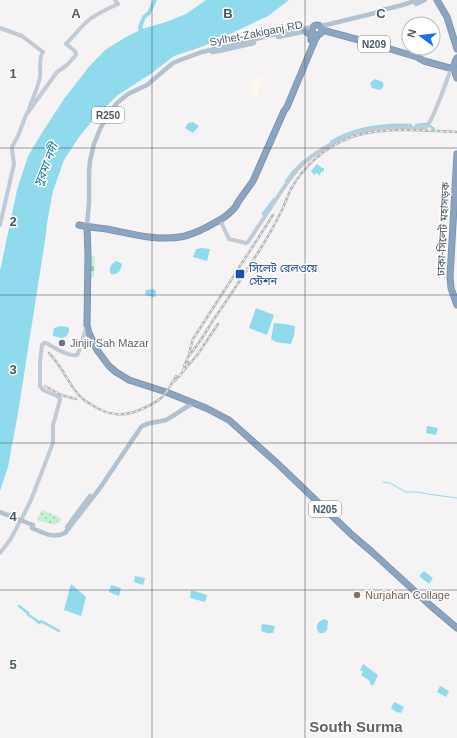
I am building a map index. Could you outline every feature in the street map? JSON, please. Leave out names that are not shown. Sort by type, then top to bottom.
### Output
[{"type":"highway","points":[[437,0],[447,17],[457,49]]},
{"type":"highway","points":[[284,111],[284,106],[311,40],[317,31]]},
{"type":"highway","points":[[79,225],[159,239],[184,236],[220,220],[237,205],[253,181],[287,107],[315,40],[317,31]]},
{"type":"highway","name":"N209","points":[[317,31],[329,32],[417,57],[424,61]]},
{"type":"highway","name":"N209","points":[[317,31],[454,70]]},
{"type":"highway","points":[[305,32],[311,35],[311,40]]},
{"type":"highway","points":[[457,58],[454,70],[457,78]]},
{"type":"highway","name":"ঢাকা-সিলেট মহাসড়ক","points":[[457,154],[450,277],[451,288],[457,305]]},
{"type":"highway","points":[[152,237],[191,231],[216,220],[238,202]]},
{"type":"highway","name":"N205","points":[[87,226],[88,333],[97,350],[109,366],[129,380],[166,392],[224,416],[287,472],[352,535],[457,628]]},
{"type":"main road","name":"R250","points":[[87,226],[90,202],[90,161],[94,144],[100,129],[117,103],[128,94],[147,85],[174,62],[202,52],[288,31],[317,31],[330,24],[375,13],[418,0]]},
{"type":"main road","name":"R250","points":[[375,13],[379,14],[425,0]]},
{"type":"main road","points":[[329,32],[327,29],[330,24]]},
{"type":"main road","name":"Sylhet-Zakiganj RD","points":[[202,52],[219,51],[268,39],[317,31]]},
{"type":"main road","points":[[0,512],[52,536],[65,533],[100,488],[141,427],[144,424],[168,419],[190,402]]},
{"type":"main road","points":[[0,516],[32,527]]},
{"type":"street","points":[[26,115],[57,72],[76,55],[75,51],[66,44],[90,19],[118,4],[115,0]]},
{"type":"street","points":[[0,28],[22,36],[44,52],[40,58],[40,79],[18,136],[12,147],[14,164],[0,225]]},
{"type":"street","points":[[220,220],[229,239],[246,243],[248,242],[298,168],[330,144],[355,134],[375,129],[387,127],[425,128],[429,124],[454,70]]},
{"type":"street","points":[[0,553],[10,540],[26,511],[53,443],[53,425],[60,398],[43,390],[40,386],[42,345],[46,343],[74,356],[79,351],[87,325]]},
{"type":"shaded area","points":[[256,76],[263,78],[256,97],[248,93]]},
{"type":"green space","points":[[90,256],[95,256],[94,277],[88,277]]},
{"type":"green space","points":[[42,510],[59,517],[61,520],[54,525],[37,520]]},
{"type":"water","name":"সুরমা নদী","points":[[206,0],[289,0],[268,16],[204,46],[174,56],[152,73],[118,95],[97,115],[79,137],[64,160],[53,191],[18,413],[8,467],[0,491],[0,271],[17,190],[28,156],[64,99],[88,68],[105,50],[142,29],[186,14]]},
{"type":"water","points":[[375,79],[383,82],[383,87],[380,90],[372,88],[370,83]]},
{"type":"water","points":[[193,122],[199,126],[193,133],[185,128],[188,123]]},
{"type":"water","points":[[317,164],[324,168],[324,171],[321,172],[320,176],[317,173],[314,175],[311,171]]},
{"type":"water","points":[[196,249],[210,249],[207,261],[193,257]]},
{"type":"water","points":[[117,261],[122,264],[120,270],[116,274],[111,274],[111,266]]},
{"type":"water","points":[[153,289],[156,291],[155,297],[145,295],[146,290]]},
{"type":"water","points":[[256,308],[274,315],[267,335],[249,328]]},
{"type":"water","points":[[274,323],[295,326],[291,344],[276,342],[271,339]]},
{"type":"water","points":[[61,326],[69,328],[67,336],[62,338],[53,336],[54,328]]},
{"type":"water","points":[[427,426],[438,428],[436,435],[426,433]]},
{"type":"water","points":[[424,571],[433,578],[429,584],[419,576]]},
{"type":"water","points":[[135,576],[145,578],[143,585],[134,582]]},
{"type":"water","points":[[71,584],[86,597],[81,616],[64,610]]},
{"type":"water","points":[[111,585],[121,588],[119,596],[109,592]]},
{"type":"water","points":[[191,590],[207,595],[205,602],[190,598]]},
{"type":"water","points":[[325,619],[328,621],[327,630],[324,633],[320,633],[317,630],[317,625]]},
{"type":"water","points":[[262,624],[275,626],[273,633],[261,631]]},
{"type":"water","points":[[363,664],[378,675],[373,686],[370,684],[370,681],[361,675],[363,671],[360,670]]},
{"type":"water","points":[[440,686],[449,691],[446,697],[437,692]]},
{"type":"water","points":[[394,702],[404,707],[401,713],[398,713],[391,708]]},
{"type":"waterway","points":[[142,35],[140,27],[144,17],[149,13],[155,0]]},
{"type":"waterway","points":[[416,125],[427,124]]},
{"type":"waterway","points":[[331,142],[359,130],[390,125],[411,125]]},
{"type":"waterway","points":[[430,126],[434,129]]},
{"type":"waterway","points":[[286,181],[304,161]]},
{"type":"waterway","points":[[263,214],[274,199]]},
{"type":"waterway","points":[[383,482],[390,483],[406,492],[418,492],[457,498]]},
{"type":"waterway","points":[[19,606],[39,623],[41,621],[59,631]]},
{"type":"railway","points":[[184,366],[188,357],[195,349],[264,243],[296,181],[308,166],[323,152],[352,137],[375,132],[398,130],[457,132]]},
{"type":"railway","points":[[189,353],[193,339],[273,215]]},
{"type":"railway","points":[[175,381],[198,354],[218,324]]},
{"type":"railway","points":[[49,353],[79,395],[87,402],[109,413],[126,414],[147,407],[162,397],[176,376]]},
{"type":"railway","points":[[180,376],[188,362]]},
{"type":"railway","points":[[45,386],[61,395],[76,399]]},
{"type":"place","name":"সিলেট রেলওয়ে স্টেশন","points":[[240,274]]},
{"type":"place","name":"Jinjir Sah Mazar","points":[[62,343]]},
{"type":"place","name":"Nurjahan Collage","points":[[357,595]]},
{"type":"district","name":"South Surma","points":[[356,726]]}]
